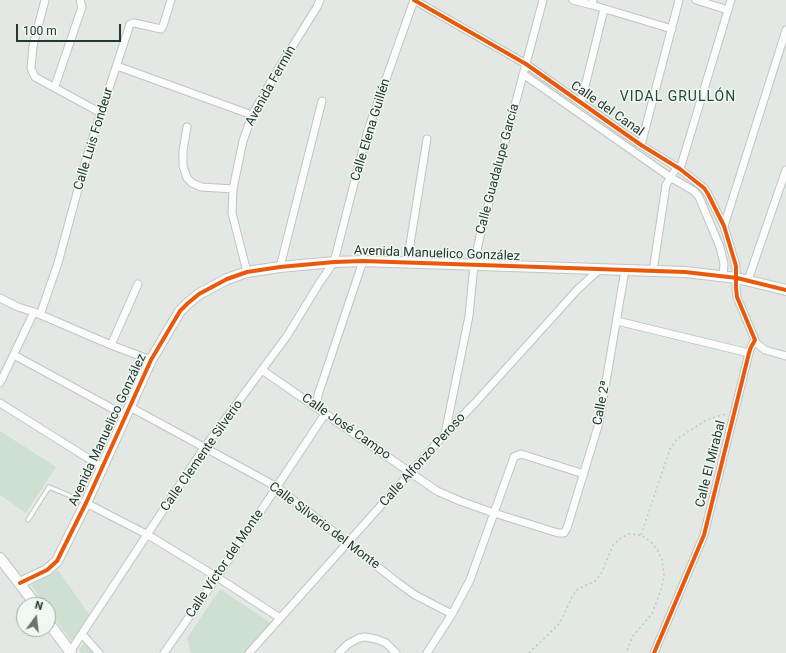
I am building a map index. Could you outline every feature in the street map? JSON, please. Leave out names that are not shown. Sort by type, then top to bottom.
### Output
[{"type":"street","points":[[45,0],[35,40],[31,68],[35,77],[55,86],[101,113]]},
{"type":"street","points":[[55,86],[82,7],[80,0]]},
{"type":"street","name":"Calle Luis Fondeur","points":[[0,384],[37,314],[58,264],[87,156],[130,24],[134,23],[161,29],[171,0]]},
{"type":"street","name":"Avenida Fermín","points":[[247,272],[232,213],[233,189],[243,141],[252,115],[320,0]]},
{"type":"street","name":"Calle del Canal","points":[[414,0],[526,64],[641,145],[678,168],[704,188],[724,226],[732,248],[737,278]]},
{"type":"street","name":"Calle Elena Guillén","points":[[334,262],[367,133],[414,0]]},
{"type":"street","name":"Calle Guadalupe García","points":[[444,434],[469,316],[474,265],[480,236],[543,0]]},
{"type":"street","points":[[572,0],[592,2],[604,9],[672,28]]},
{"type":"street","points":[[641,145],[679,0]]},
{"type":"street","points":[[696,0],[728,10]]},
{"type":"street","points":[[653,271],[665,191],[670,176],[678,168],[731,0]]},
{"type":"street","points":[[582,103],[604,9]]},
{"type":"street","points":[[724,226],[786,30]]},
{"type":"street","points":[[117,66],[252,115]]},
{"type":"street","points":[[523,74],[694,191],[699,197],[720,247],[724,264],[723,276]]},
{"type":"street","points":[[280,267],[322,101]]},
{"type":"street","points":[[187,127],[183,151],[183,166],[187,178],[200,188],[233,189]]},
{"type":"street","points":[[407,263],[426,139]]},
{"type":"street","points":[[748,280],[786,170]]},
{"type":"street","points":[[317,407],[318,395],[363,261]]},
{"type":"street","name":"Avenida Manuelico González","points":[[20,584],[47,570],[54,564],[86,502],[151,360],[175,319],[187,304],[210,288],[228,279],[247,272],[280,267],[363,261],[692,272],[748,280],[786,290]]},
{"type":"street","name":"Calle Clemente Silverio","points":[[70,653],[148,536],[204,448],[287,336],[334,262]]},
{"type":"street","name":"Calle Alfonzo Peroso","points":[[249,653],[411,473],[444,434],[480,398],[578,289],[600,269]]},
{"type":"street","name":"Calle 2ª","points":[[564,532],[567,528],[599,423],[625,270]]},
{"type":"street","points":[[737,278],[737,297],[754,336],[755,342],[765,350],[786,356]]},
{"type":"street","points":[[111,345],[138,284]]},
{"type":"street","points":[[0,298],[18,307],[151,360]]},
{"type":"street","points":[[617,321],[749,353]]},
{"type":"street","name":"Calle El Mirabal","points":[[654,653],[704,535],[749,353],[755,342]]},
{"type":"street","name":"Calle Silverio del Monte","points":[[14,355],[204,448],[277,488],[415,595],[452,614]]},
{"type":"street","name":"Calle José Campo","points":[[262,370],[437,491],[494,513],[558,533],[564,532]]},
{"type":"street","points":[[0,403],[102,467]]},
{"type":"street","name":"Calle Víctor del Monte","points":[[164,653],[217,577],[326,414]]},
{"type":"street","points":[[428,653],[452,614],[470,580],[513,459],[516,455],[521,454],[584,474]]},
{"type":"street","points":[[86,502],[148,536],[217,577],[280,618]]},
{"type":"street","points":[[1,561],[30,597]]},
{"type":"street","points":[[56,633],[70,653]]},
{"type":"street","points":[[82,634],[99,653]]},
{"type":"street","points":[[339,653],[348,644],[359,638],[365,637],[386,643],[396,653]]},
{"type":"lane","points":[[28,520],[49,487],[86,502]]},
{"type":"path","points":[[641,534],[670,449],[677,439],[715,417],[725,414],[734,415]]},
{"type":"path","points":[[529,653],[560,623],[578,589],[595,581],[602,574],[613,545],[621,538],[629,534],[641,534],[652,543],[658,551],[662,560],[664,574],[662,587],[652,614],[633,636],[626,653]]},
{"type":"green space","points":[[0,431],[56,467],[26,513],[0,495]]},
{"type":"green space","points":[[58,570],[91,617],[73,644],[56,620],[56,597],[39,597],[31,585]]},
{"type":"green space","points":[[220,589],[271,623],[245,653],[191,653],[187,638]]},
{"type":"green space","points":[[88,636],[101,653],[81,653],[79,650]]},
{"type":"cycle path","points":[[414,0],[526,64],[641,145],[680,169],[704,188],[724,226],[736,266],[737,297],[755,340],[749,353],[704,535],[654,653]]},
{"type":"cycle path","points":[[20,583],[47,570],[57,561],[86,503],[151,360],[180,311],[199,294],[227,279],[247,272],[280,267],[363,261],[685,272],[737,278],[786,290]]},
{"type":"district","name":"VIDAL GRULLÓN","points":[[678,97]]}]
